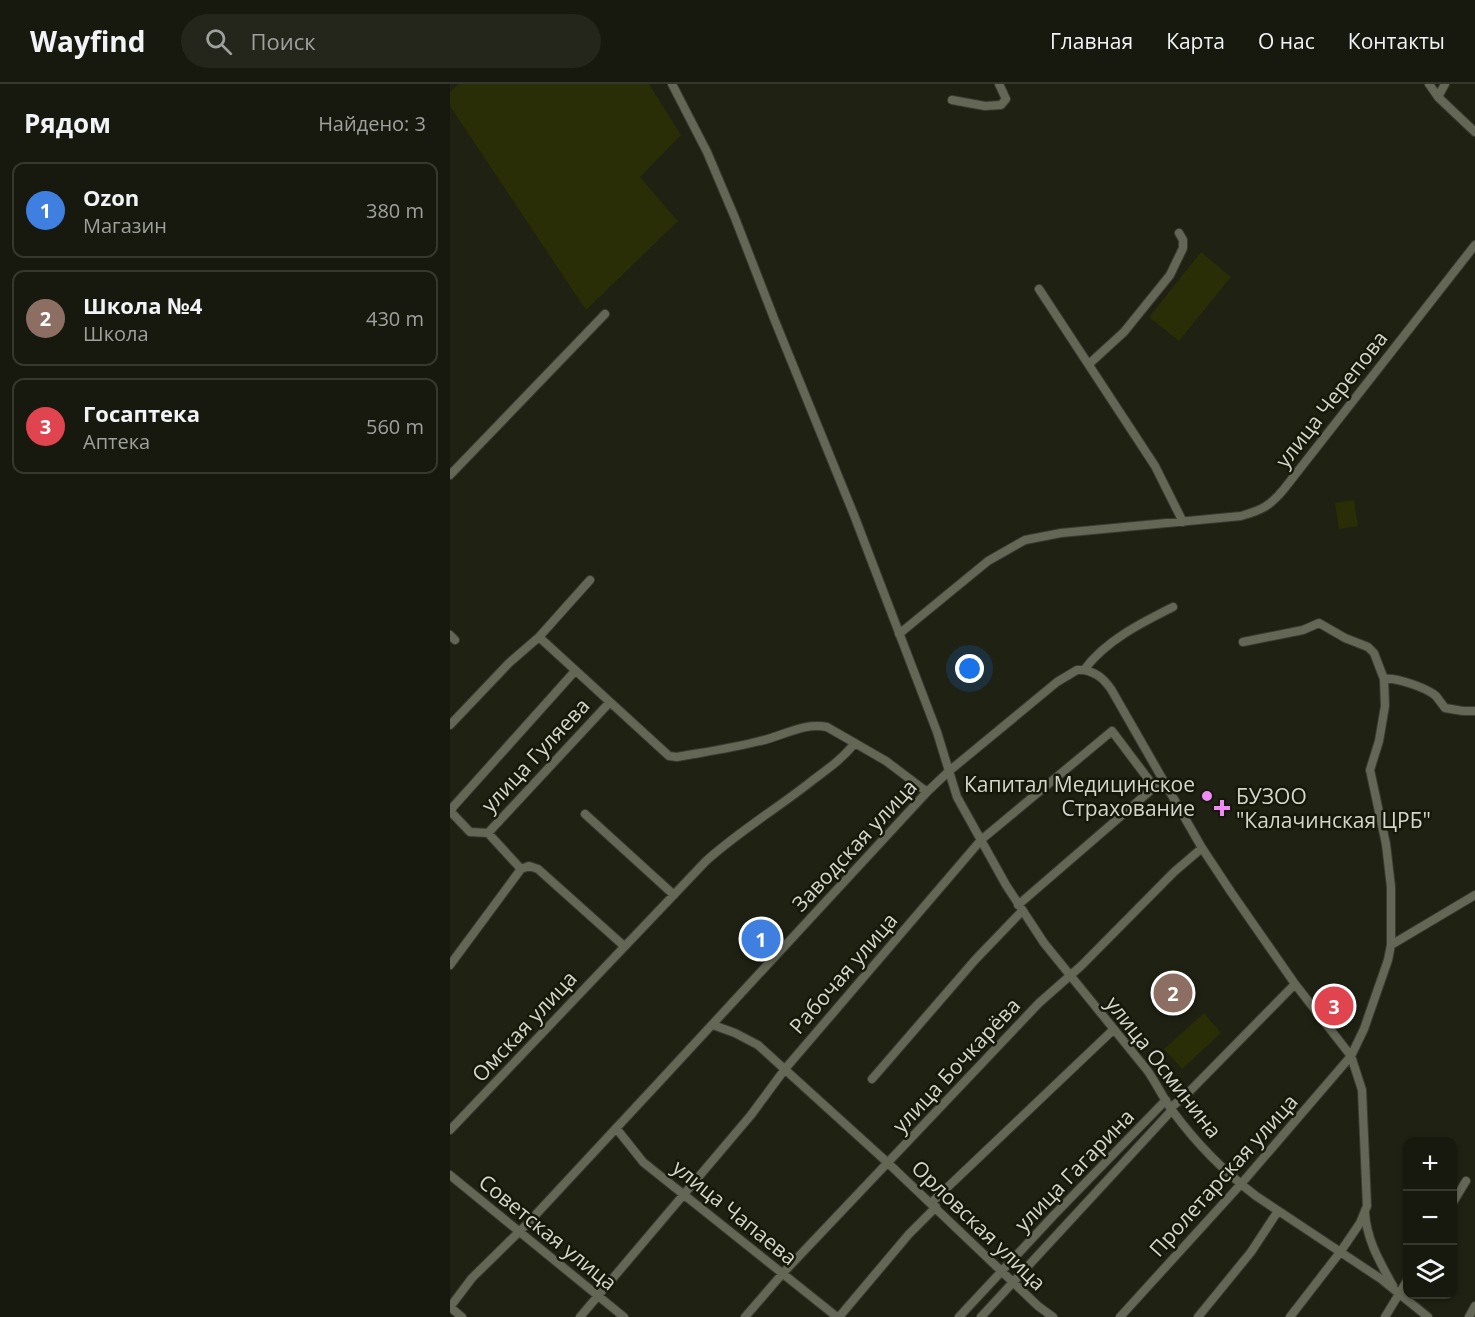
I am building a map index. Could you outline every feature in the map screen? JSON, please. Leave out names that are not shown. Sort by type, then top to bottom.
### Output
[{"type":"street","name":"улица Осминина","points":[[672,84],[707,152],[735,218],[854,515],[937,732],[957,797],[1020,908],[1069,976],[1152,1077],[1197,1142],[1241,1184],[1278,1211],[1341,1251],[1428,1317]]},
{"type":"street","points":[[952,100],[985,106],[1000,105],[1006,99],[999,84]]},
{"type":"street","points":[[1429,84],[1438,97],[1475,132]]},
{"type":"street","points":[[1438,97],[1445,84]]},
{"type":"street","points":[[1089,364],[1124,333],[1170,275],[1182,248],[1183,240],[1179,233]]},
{"type":"street","name":"улица Черепова","points":[[899,634],[988,561],[1025,540],[1044,535],[1241,516],[1269,506],[1475,245]]},
{"type":"street","points":[[1039,289],[1155,465],[1183,522]]},
{"type":"street","points":[[450,475],[605,314]]},
{"type":"street","points":[[450,725],[509,663],[539,637],[590,580]]},
{"type":"street","name":"Заводская улица","points":[[450,1307],[472,1278],[713,1025],[927,792],[948,772],[1058,682],[1077,670],[1084,670],[1098,654],[1122,636],[1173,607]]},
{"type":"street","points":[[1243,642],[1303,630],[1314,624],[1323,624],[1345,638],[1368,647],[1374,653],[1384,679],[1390,678],[1411,684],[1434,694],[1445,708],[1475,711]]},
{"type":"street","points":[[539,637],[669,756],[686,756],[761,741],[817,724],[827,727],[886,761],[927,792]]},
{"type":"street","points":[[1084,670],[1095,672],[1111,689],[1202,848],[1295,984],[1351,1056],[1362,1090],[1367,1198],[1365,1212],[1369,1237],[1376,1255],[1398,1292]]},
{"type":"street","points":[[521,869],[488,833],[470,832],[451,812],[453,807],[575,671]]},
{"type":"street","name":"Пролетарская улица","points":[[1120,1317],[1241,1184],[1351,1056],[1361,1035],[1391,945],[1390,887],[1386,844],[1370,770],[1379,741],[1385,706],[1384,679]]},
{"type":"street","name":"улица Гуляева","points":[[488,833],[609,703]]},
{"type":"street","name":"Рабочая улица","points":[[580,1317],[751,1115],[785,1069],[981,840],[1112,731],[1155,788]]},
{"type":"street","name":"Омская улица","points":[[450,1130],[724,844],[782,804],[840,759],[855,743]]},
{"type":"street","points":[[872,1079],[1020,908],[1163,780]]},
{"type":"street","points":[[585,814],[674,895]]},
{"type":"street","name":"улица Бочкарёва","points":[[745,1317],[783,1273],[1039,1003],[1174,872],[1202,848]]},
{"type":"street","points":[[450,965],[521,869],[530,866],[538,869],[624,946]]},
{"type":"street","points":[[1391,945],[1475,895]]},
{"type":"street","name":"улица Гагарина","points":[[959,1317],[1002,1270],[1170,1106],[1184,1097],[1295,984]]},
{"type":"street","name":"Орловская улица","points":[[713,1025],[758,1045],[888,1163],[1038,1306],[1053,1317]]},
{"type":"street","points":[[838,1317],[933,1205],[1113,1030]]},
{"type":"street","name":"улица Гагарина","points":[[981,1317],[1170,1106]]},
{"type":"street","name":"улица Чапаева","points":[[616,1128],[643,1162],[838,1317]]},
{"type":"street","name":"Советская улица","points":[[450,1175],[624,1317]]},
{"type":"street","points":[[1457,1196],[1466,1181]]},
{"type":"street","points":[[1198,1317],[1251,1252],[1278,1211]]},
{"type":"street","points":[[1290,1317],[1341,1251],[1365,1212]]},
{"type":"street","points":[[1385,1317],[1403,1285]]},
{"type":"street","points":[[1469,1317],[1475,1306]]},
{"type":"street","points":[[450,1307],[462,1317]]},
{"type":"green space","points":[[459,84],[649,84],[681,135],[640,177],[678,221],[586,310],[450,106],[450,92]]},
{"type":"green space","points":[[1201,252],[1231,277],[1179,341],[1149,317]]},
{"type":"green space","points":[[1354,500],[1358,526],[1339,529],[1335,503]]},
{"type":"green space","points":[[1204,1013],[1221,1033],[1182,1069],[1164,1049]]},
{"type":"place","name":"Капитал Медицинское Страхование","points":[[1207,796]]},
{"type":"place","name":"БУЗОО \"Калачинская ЦРБ\"","points":[[1222,808]]},
{"type":"place","name":"Ozon","points":[[761,939]]},
{"type":"place","name":"Школа №4","points":[[1173,993]]},
{"type":"place","name":"Госаптека","points":[[1334,1006]]}]
